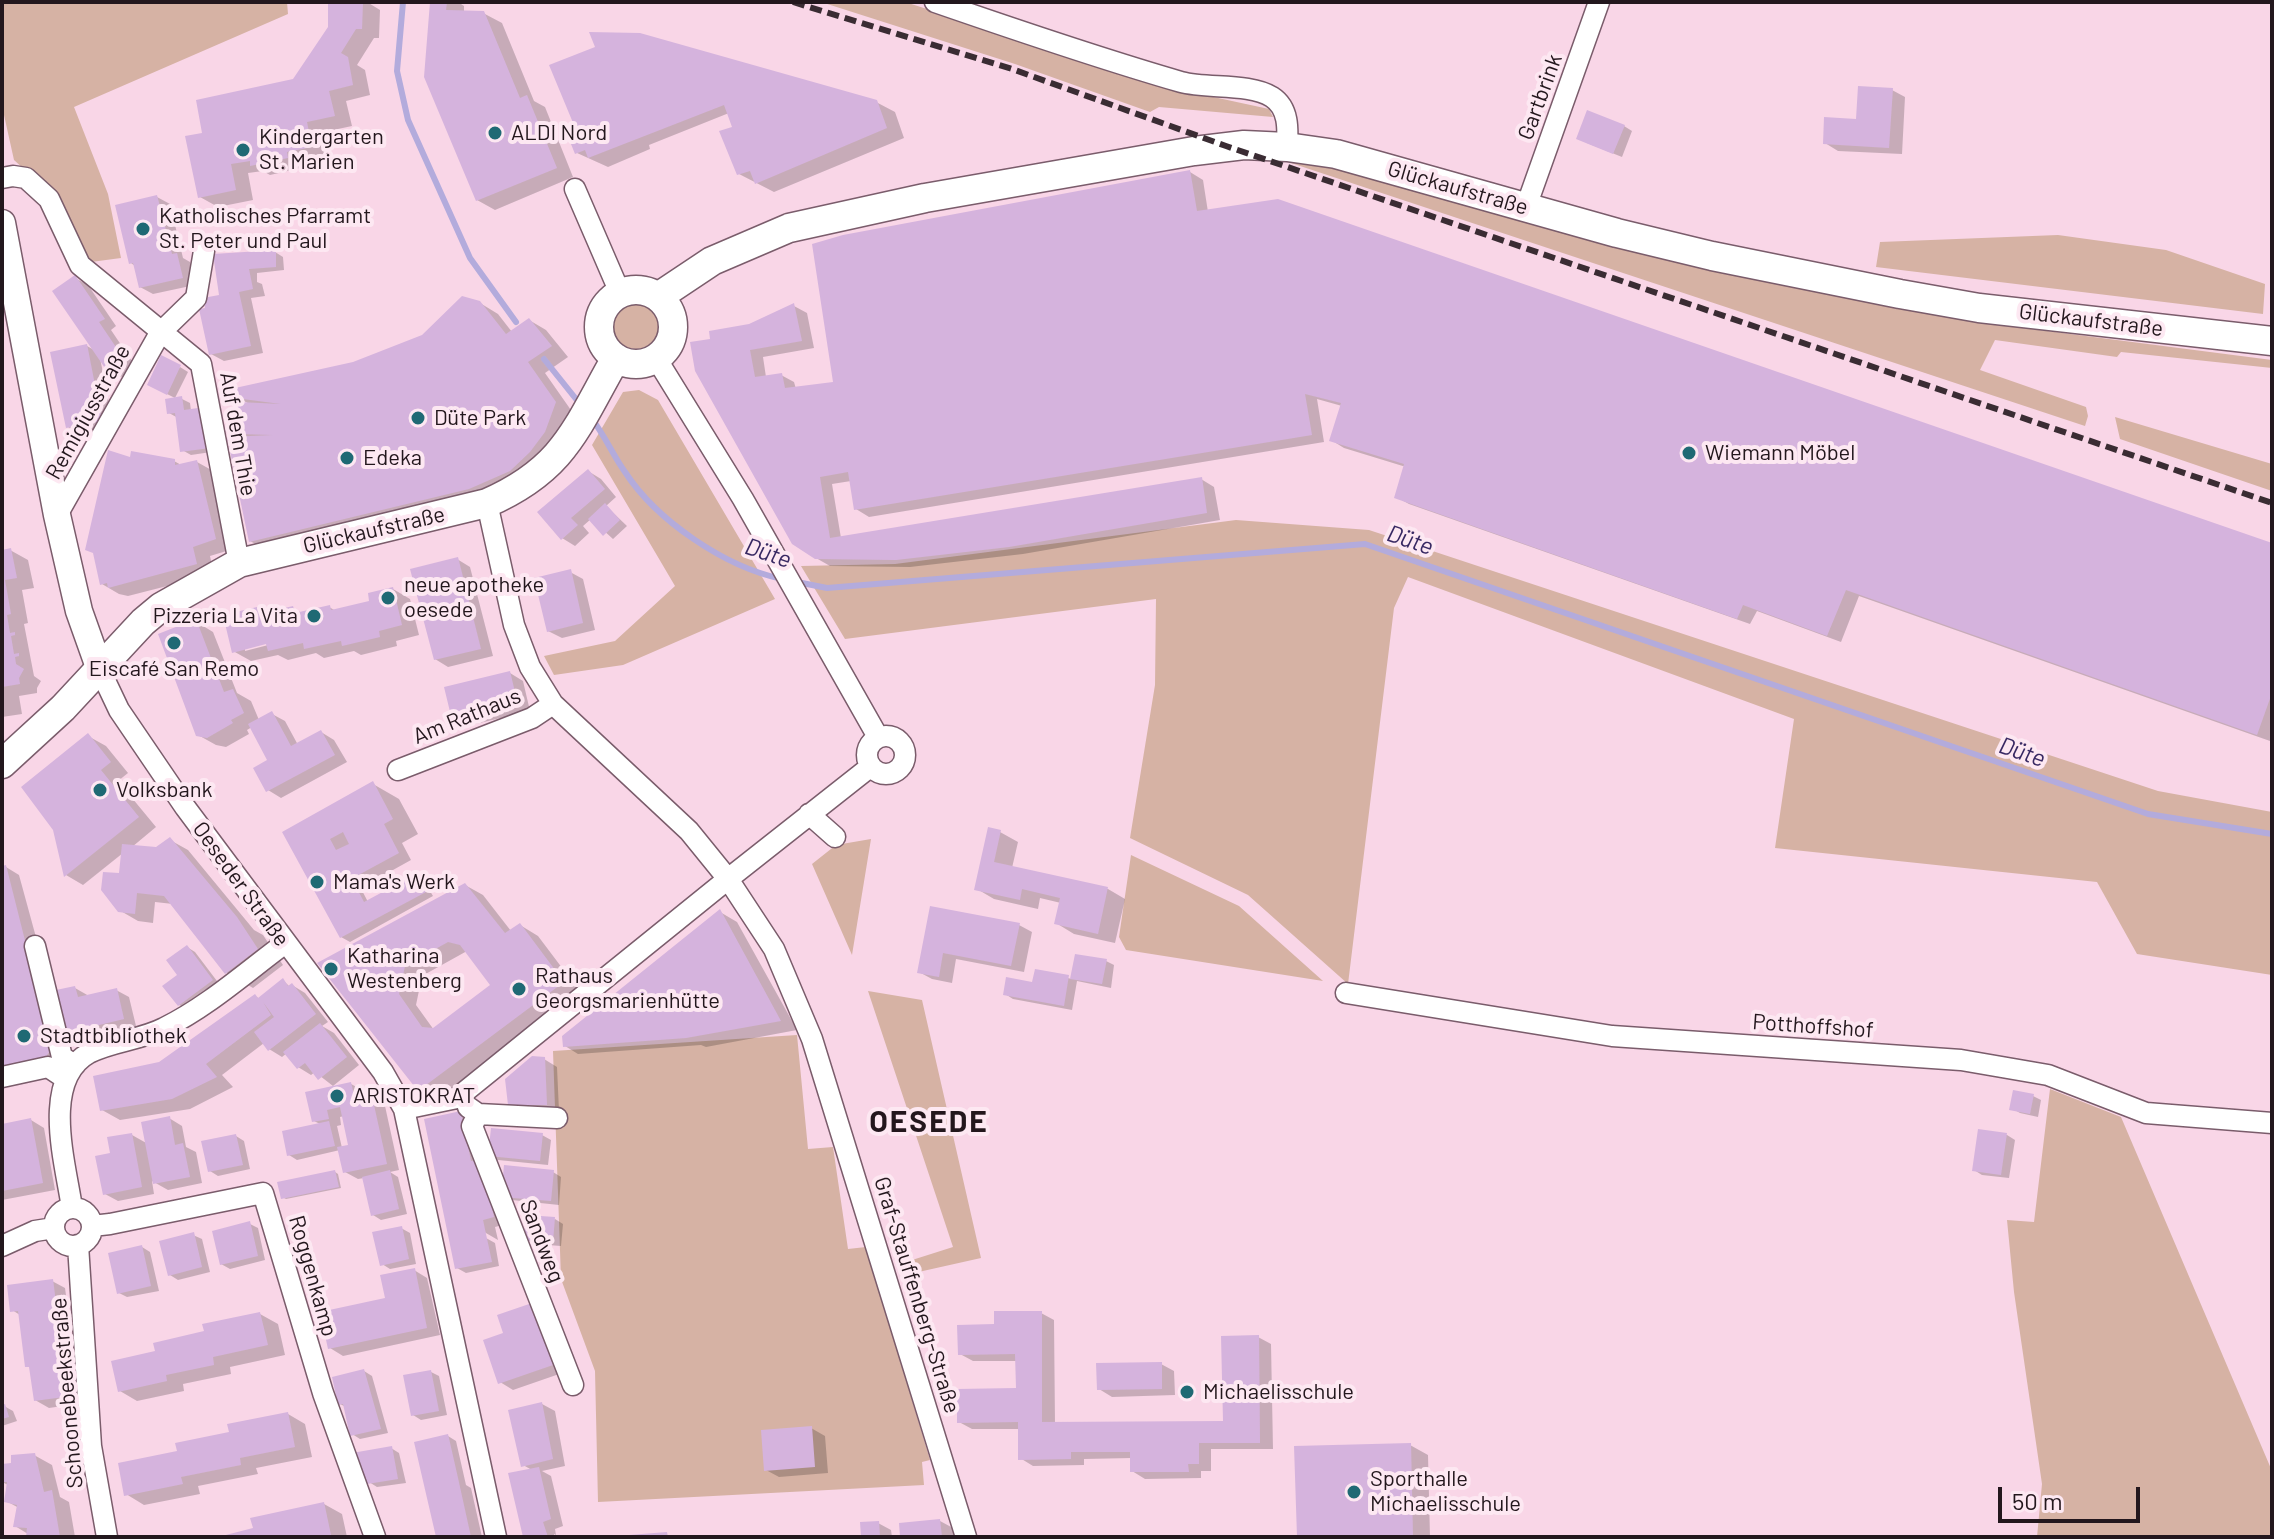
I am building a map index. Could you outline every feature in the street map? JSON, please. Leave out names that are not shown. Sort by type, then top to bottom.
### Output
[{"type":"main road","name":"Glückaufstraße","points":[[658,297],[712,261],[789,228],[925,198],[1194,151],[1226,146],[1287,147],[1336,154],[1712,256],[1900,294],[1979,308],[2272,341]]},
{"type":"main road","points":[[640,290],[658,297],[672,316],[671,340],[656,358],[636,363],[616,358],[602,341],[600,319],[604,308],[620,293],[640,290]]},
{"type":"main road","name":"Glückaufstraße","points":[[2,764],[100,670],[143,622],[161,607],[239,563],[487,503],[517,490],[559,456],[616,358]]},
{"type":"street","points":[[935,2],[1185,83],[1263,93],[1275,99],[1285,113],[1287,147]]},
{"type":"street","name":"Gartbrink","points":[[1526,207],[1599,2]]},
{"type":"street","name":"Auf dem Thie","points":[[2,178],[26,178],[49,199],[80,265],[201,364],[239,563]]},
{"type":"street","points":[[575,189],[620,293]]},
{"type":"street","name":"Oeseder Straße","points":[[2,223],[5,257],[57,515],[79,611],[100,670],[119,710],[143,746],[284,944],[383,1072],[404,1109],[496,1537]]},
{"type":"street","points":[[160,333],[196,298],[204,251]]},
{"type":"street","name":"Remigiusstraße","points":[[57,515],[160,333]]},
{"type":"street","points":[[656,358],[770,547],[878,737]]},
{"type":"street","name":"Graf-Stauffenberg-Straße","points":[[487,503],[514,625],[530,667],[553,704],[689,831],[728,879],[774,949],[812,1039],[966,1537]]},
{"type":"street","name":"Am Rathaus","points":[[398,770],[532,718],[553,704]]},
{"type":"street","points":[[878,737],[898,740],[905,751],[899,769],[894,773],[881,774],[870,767],[867,750],[878,737]]},
{"type":"street","points":[[404,1109],[457,1098],[870,767]]},
{"type":"street","points":[[809,814],[835,837]]},
{"type":"street","points":[[72,1208],[59,1118],[59,1101],[70,1072],[91,1052],[160,1031],[173,1024],[284,944]]},
{"type":"street","points":[[35,946],[62,1057],[70,1072]]},
{"type":"street","name":"Potthoffshof","points":[[1346,993],[1612,1036],[1961,1060],[2048,1075],[2146,1113],[2272,1123]]},
{"type":"street","points":[[2,1077],[48,1067],[70,1072]]},
{"type":"street","points":[[457,1098],[478,1114],[557,1118]]},
{"type":"street","name":"Sandweg","points":[[478,1114],[472,1126],[573,1385]]},
{"type":"street","name":"Roggenkamp","points":[[92,1226],[263,1193],[319,1381],[375,1537]]},
{"type":"street","points":[[72,1208],[83,1211],[92,1226],[90,1236],[78,1245],[61,1242],[54,1228],[61,1212],[72,1208]]},
{"type":"street","points":[[2,1246],[35,1231],[54,1228]]},
{"type":"street","name":"Schoonebeekstraße","points":[[78,1245],[91,1446],[107,1537]]},
{"type":"shaded area","points":[[2,2],[287,2],[288,14],[74,107],[108,194],[121,258],[91,262],[57,199],[14,160],[2,106]]},
{"type":"shaded area","points":[[821,2],[905,2],[1181,90],[1269,109],[1273,117],[1159,107],[1150,112],[1015,64]]},
{"type":"shaded area","points":[[1282,160],[1312,160],[1896,307],[1977,322],[2272,360],[2272,368],[2121,352],[2117,357],[1995,340],[1980,370],[2086,407],[2088,416],[2085,426]]},
{"type":"shaded area","points":[[2058,235],[2166,250],[2265,284],[2263,314],[1876,267],[1880,242]]},
{"type":"shaded area","points":[[636,303],[653,309],[659,326],[653,343],[636,349],[619,343],[613,326],[619,309]]},
{"type":"shaded area","points":[[639,390],[658,400],[775,599],[623,665],[554,675],[544,656],[615,641],[675,586],[592,445],[623,392]]},
{"type":"shaded area","points":[[2115,417],[2272,464],[2272,491],[2120,439]]},
{"type":"shaded area","points":[[1236,520],[1369,530],[2158,791],[2272,812],[2272,975],[2137,954],[2097,882],[1775,848],[1794,719],[1408,577],[1394,608],[1348,984],[1248,895],[1130,838],[1155,685],[1156,599],[845,639],[801,566],[895,564]]},
{"type":"shaded area","points":[[871,839],[852,955],[812,864],[836,845]]},
{"type":"shaded area","points":[[1131,855],[1239,906],[1323,981],[1126,950],[1119,937]]},
{"type":"shaded area","points":[[868,991],[922,1000],[981,1258],[914,1273],[909,1261],[953,1247]]},
{"type":"shaded area","points":[[797,1035],[808,1149],[833,1147],[848,1249],[866,1247],[930,1460],[922,1462],[924,1485],[598,1502],[595,1371],[561,1279],[553,1051]]},
{"type":"shaded area","points":[[2050,1089],[2121,1117],[2272,1471],[2272,1537],[2037,1537],[2042,1484],[2014,1292],[2007,1220],[2034,1222]]},
{"type":"building","points":[[328,2],[363,2],[362,29],[356,29],[341,53],[348,57],[353,85],[329,91],[335,116],[307,122],[312,147],[287,152],[288,158],[250,166],[250,161],[231,164],[236,190],[198,198],[185,136],[202,133],[196,100],[293,79],[328,27]]},
{"type":"building","name":"ALDI Nord","points":[[430,2],[447,2],[446,10],[484,11],[520,98],[527,95],[557,168],[476,201],[424,77]]},
{"type":"building","points":[[589,32],[640,33],[877,100],[887,128],[755,184],[750,171],[737,175],[719,131],[732,127],[724,105],[588,158],[585,150],[575,154],[567,134],[576,130],[549,65],[595,47]]},
{"type":"building","points":[[1858,86],[1893,88],[1889,148],[1823,144],[1824,117],[1856,119]]},
{"type":"building","points":[[1587,110],[1625,125],[1613,154],[1576,139]]},
{"type":"building","name":"Wiemann Möbel","points":[[1190,170],[1197,211],[1278,199],[2272,543],[2272,693],[2257,735],[1846,590],[1827,636],[1743,605],[1737,619],[1394,498],[1404,464],[1329,441],[1341,403],[1305,394],[1312,435],[854,510],[848,472],[820,477],[830,538],[1202,477],[1207,513],[1009,547],[896,560],[815,559],[792,544],[695,371],[690,342],[710,339],[709,331],[749,324],[794,303],[802,341],[750,350],[755,377],[782,373],[785,388],[833,382],[812,244],[843,235]]},
{"type":"building","name":"Katholisches Pfarramt St. Peter und Paul","points":[[157,195],[172,254],[177,253],[183,278],[139,288],[133,263],[129,264],[115,205]]},
{"type":"building","points":[[276,250],[276,267],[249,269],[253,289],[239,292],[251,346],[209,355],[199,309],[205,308],[203,298],[219,295],[213,254]]},
{"type":"building","points":[[75,275],[105,319],[99,322],[124,359],[107,371],[52,291]]},
{"type":"building","name":"Düte Park","points":[[462,296],[480,301],[506,334],[529,318],[552,346],[528,362],[556,402],[545,432],[530,452],[510,471],[469,489],[249,542],[227,437],[273,435],[237,434],[238,402],[281,404],[235,398],[235,388],[353,362],[422,335]]},
{"type":"building","points":[[87,344],[102,421],[66,428],[50,352]]},
{"type":"building","points":[[161,355],[181,365],[167,395],[147,385]]},
{"type":"building","points":[[182,396],[184,410],[205,407],[210,448],[180,452],[175,413],[167,414],[165,399]]},
{"type":"building","points":[[108,450],[130,457],[131,451],[175,459],[175,465],[197,460],[216,539],[193,547],[197,564],[108,588],[107,583],[100,585],[93,553],[85,550]]},
{"type":"building","points":[[588,469],[605,489],[571,518],[578,525],[561,540],[537,512]]},
{"type":"building","points":[[605,503],[620,520],[603,536],[588,519]]},
{"type":"building","points":[[11,548],[17,578],[5,580],[11,614],[7,615],[10,633],[15,632],[11,636],[14,654],[19,653],[15,657],[16,664],[24,669],[19,678],[20,684],[2,687],[2,550]]},
{"type":"building","points":[[458,557],[481,649],[434,660],[410,569]]},
{"type":"building","points":[[571,569],[583,623],[547,632],[534,578]]},
{"type":"building","points":[[393,587],[402,625],[379,631],[380,637],[342,646],[341,641],[304,649],[303,643],[268,651],[266,644],[232,653],[223,615],[257,607],[259,614],[293,606],[295,613],[330,605],[331,610],[369,601],[368,593]]},
{"type":"building","points":[[196,619],[224,692],[233,689],[244,713],[207,738],[196,736],[158,634]]},
{"type":"building","points":[[510,671],[518,705],[452,720],[444,687]]},
{"type":"building","points":[[272,711],[291,746],[321,730],[335,755],[266,792],[253,768],[267,760],[248,724]]},
{"type":"building","points":[[88,733],[111,762],[101,770],[139,817],[64,877],[53,830],[21,787]]},
{"type":"building","points":[[373,781],[393,819],[384,824],[399,853],[351,879],[364,902],[416,874],[426,892],[340,938],[282,832]],"holes":[[[343,832],[349,844],[336,850],[330,839]]]},
{"type":"building","points":[[988,827],[1001,830],[994,862],[1108,887],[1098,934],[1054,924],[1060,898],[1022,889],[1020,900],[974,890]]},
{"type":"building","points":[[170,837],[237,917],[258,949],[225,974],[164,896],[137,893],[135,914],[118,912],[101,890],[103,872],[119,873],[122,844],[156,847]]},
{"type":"building","points":[[6,865],[52,1048],[45,1058],[2,1067],[2,866]]},
{"type":"building","name":"Rathaus Georgsmarienhütte","points":[[465,883],[505,933],[520,923],[564,982],[418,1091],[317,963]],"holes":[[[448,942],[460,945],[490,985],[433,1028],[422,1027],[399,994],[405,966]]]},
{"type":"building","points":[[930,906],[1020,923],[1011,966],[943,953],[939,977],[917,973]]},
{"type":"building","points":[[720,909],[781,1021],[686,1038],[563,1047],[562,1036]]},
{"type":"building","points":[[187,945],[213,980],[178,1006],[162,986],[177,975],[166,960]]},
{"type":"building","points":[[1075,954],[1107,959],[1102,984],[1070,979]]},
{"type":"building","points":[[1035,969],[1069,975],[1064,1006],[1003,995],[1006,977],[1032,982]]},
{"type":"building","points":[[283,978],[288,986],[292,983],[316,1014],[268,1051],[254,1032],[274,1017],[263,1002],[271,1015],[206,1064],[217,1077],[172,1099],[100,1111],[93,1076],[159,1062],[255,994],[258,998]]},
{"type":"building","points":[[75,986],[78,997],[117,988],[124,1019],[66,1033],[56,990]]},
{"type":"building","points":[[320,1023],[347,1057],[318,1080],[305,1063],[297,1069],[283,1052]]},
{"type":"building","points":[[532,1056],[545,1057],[547,1105],[508,1105],[505,1079]]},
{"type":"building","points":[[351,1082],[355,1100],[372,1096],[387,1164],[343,1173],[337,1147],[348,1145],[340,1107],[327,1110],[329,1119],[312,1122],[305,1092]]},
{"type":"building","points":[[2013,1090],[2034,1094],[2030,1114],[2009,1110]]},
{"type":"building","points":[[461,1111],[471,1161],[482,1160],[494,1217],[483,1220],[492,1262],[455,1269],[424,1119]]},
{"type":"building","points":[[170,1116],[175,1145],[183,1143],[190,1177],[153,1184],[141,1122]]},
{"type":"building","points":[[31,1118],[43,1183],[2,1191],[2,1124]]},
{"type":"building","points":[[329,1121],[335,1146],[287,1156],[282,1131]]},
{"type":"building","points":[[491,1128],[543,1133],[540,1161],[488,1156]]},
{"type":"building","points":[[1978,1129],[2007,1133],[2001,1175],[1972,1171]]},
{"type":"building","points":[[132,1133],[142,1187],[103,1195],[95,1156],[110,1153],[107,1137]]},
{"type":"building","points":[[236,1134],[243,1165],[208,1172],[201,1141]]},
{"type":"building","points":[[504,1165],[554,1170],[551,1201],[501,1197]]},
{"type":"building","points":[[335,1170],[339,1187],[281,1199],[277,1182]]},
{"type":"building","points":[[390,1170],[399,1209],[371,1216],[362,1177]]},
{"type":"building","points":[[526,1215],[555,1217],[553,1242],[524,1240]]},
{"type":"building","points":[[250,1221],[258,1256],[220,1265],[212,1231]]},
{"type":"building","points":[[402,1226],[409,1259],[380,1266],[372,1232]]},
{"type":"building","points":[[194,1232],[202,1267],[168,1276],[159,1241]]},
{"type":"building","points":[[142,1245],[151,1286],[117,1294],[108,1253]]},
{"type":"building","points":[[415,1268],[427,1328],[328,1349],[320,1312],[385,1298],[380,1275]]},
{"type":"building","points":[[53,1279],[60,1335],[55,1335],[64,1397],[34,1401],[29,1367],[25,1367],[18,1311],[10,1312],[7,1285]]},
{"type":"building","points":[[532,1303],[553,1365],[498,1384],[483,1340],[503,1333],[497,1315]]},
{"type":"building","points":[[994,1311],[1042,1311],[1042,1422],[1223,1421],[1221,1336],[1259,1335],[1260,1443],[1199,1443],[1199,1464],[1188,1464],[1189,1472],[1130,1472],[1130,1452],[1071,1452],[1071,1459],[1018,1460],[1018,1422],[957,1423],[957,1389],[1016,1388],[1015,1354],[958,1355],[957,1325],[994,1324]]},
{"type":"building","points":[[260,1312],[268,1345],[213,1357],[214,1365],[166,1375],[167,1381],[118,1392],[111,1361],[155,1351],[153,1343],[204,1331],[202,1324]]},
{"type":"building","points":[[1162,1362],[1162,1389],[1097,1390],[1096,1363]]},
{"type":"building","points":[[364,1369],[381,1429],[350,1436],[343,1404],[338,1405],[332,1377]]},
{"type":"building","points":[[431,1370],[439,1411],[411,1416],[403,1375]]},
{"type":"building","points":[[542,1402],[553,1459],[521,1467],[508,1410]]},
{"type":"building","points":[[5,1404],[9,1417],[2,1419],[2,1405]]},
{"type":"building","points":[[288,1412],[295,1447],[240,1458],[241,1465],[181,1477],[183,1484],[124,1496],[118,1463],[177,1451],[175,1443],[229,1432],[227,1424]]},
{"type":"building","points":[[812,1426],[815,1467],[764,1471],[761,1430]]},
{"type":"building","points":[[448,1434],[471,1537],[436,1537],[414,1442]]},
{"type":"building","name":"Sporthalle Michaelisschule","points":[[1411,1443],[1413,1537],[1297,1537],[1294,1446]]},
{"type":"building","points":[[392,1446],[398,1479],[367,1484],[352,1453]]},
{"type":"building","points":[[35,1453],[44,1492],[52,1490],[60,1537],[26,1537],[27,1528],[13,1527],[17,1505],[4,1502],[7,1482],[2,1482],[2,1464],[11,1463],[11,1455]]},
{"type":"building","points":[[539,1467],[551,1519],[543,1522],[548,1537],[523,1537],[508,1473]]},
{"type":"building","points":[[324,1502],[331,1535],[218,1537],[253,1528],[250,1518]]},
{"type":"building","points":[[940,1519],[942,1537],[900,1537],[899,1523]]},
{"type":"building","points":[[879,1521],[880,1537],[861,1537],[860,1522]]},
{"type":"building","points":[[667,1532],[668,1537],[629,1537],[629,1535]]},
{"type":"waterway","name":"Düte","points":[[403,2],[397,71],[408,120],[470,258],[516,322]]},
{"type":"waterway","name":"Düte","points":[[544,359],[580,404]]},
{"type":"waterway","name":"Düte","points":[[592,419],[621,466],[655,508],[716,553],[760,573],[782,579]]},
{"type":"waterway","name":"Düte","points":[[797,582],[827,588],[1365,544],[2148,814],[2272,834]]},
{"type":"railway","points":[[793,2],[1012,69],[1226,146],[2272,503]]},
{"type":"place","name":"ALDI Nord","points":[[495,133]]},
{"type":"place","name":"Kindergarten St. Marien","points":[[243,150]]},
{"type":"place","name":"Katholisches Pfarramt St. Peter und Paul","points":[[143,229]]},
{"type":"place","name":"Düte Park","points":[[418,418]]},
{"type":"place","name":"Wiemann Möbel","points":[[1689,453]]},
{"type":"place","name":"Edeka","points":[[347,458]]},
{"type":"place","name":"neue apotheke oesede","points":[[388,598]]},
{"type":"place","name":"Pizzeria La Vita","points":[[314,616]]},
{"type":"place","name":"Eiscafé San Remo","points":[[174,643]]},
{"type":"place","name":"Volksbank","points":[[100,790]]},
{"type":"place","name":"Mama's Werk","points":[[317,882]]},
{"type":"place","name":"Katharina Westenberg","points":[[331,969]]},
{"type":"place","name":"Rathaus Georgsmarienhütte","points":[[519,989]]},
{"type":"place","name":"Stadtbibliothek","points":[[24,1036]]},
{"type":"place","name":"ARISTOKRAT","points":[[337,1096]]},
{"type":"place","name":"Michaelisschule","points":[[1187,1392]]},
{"type":"place","name":"Sporthalle Michaelisschule","points":[[1354,1492]]},
{"type":"district","name":"OESEDE","points":[[929,1122]]}]
